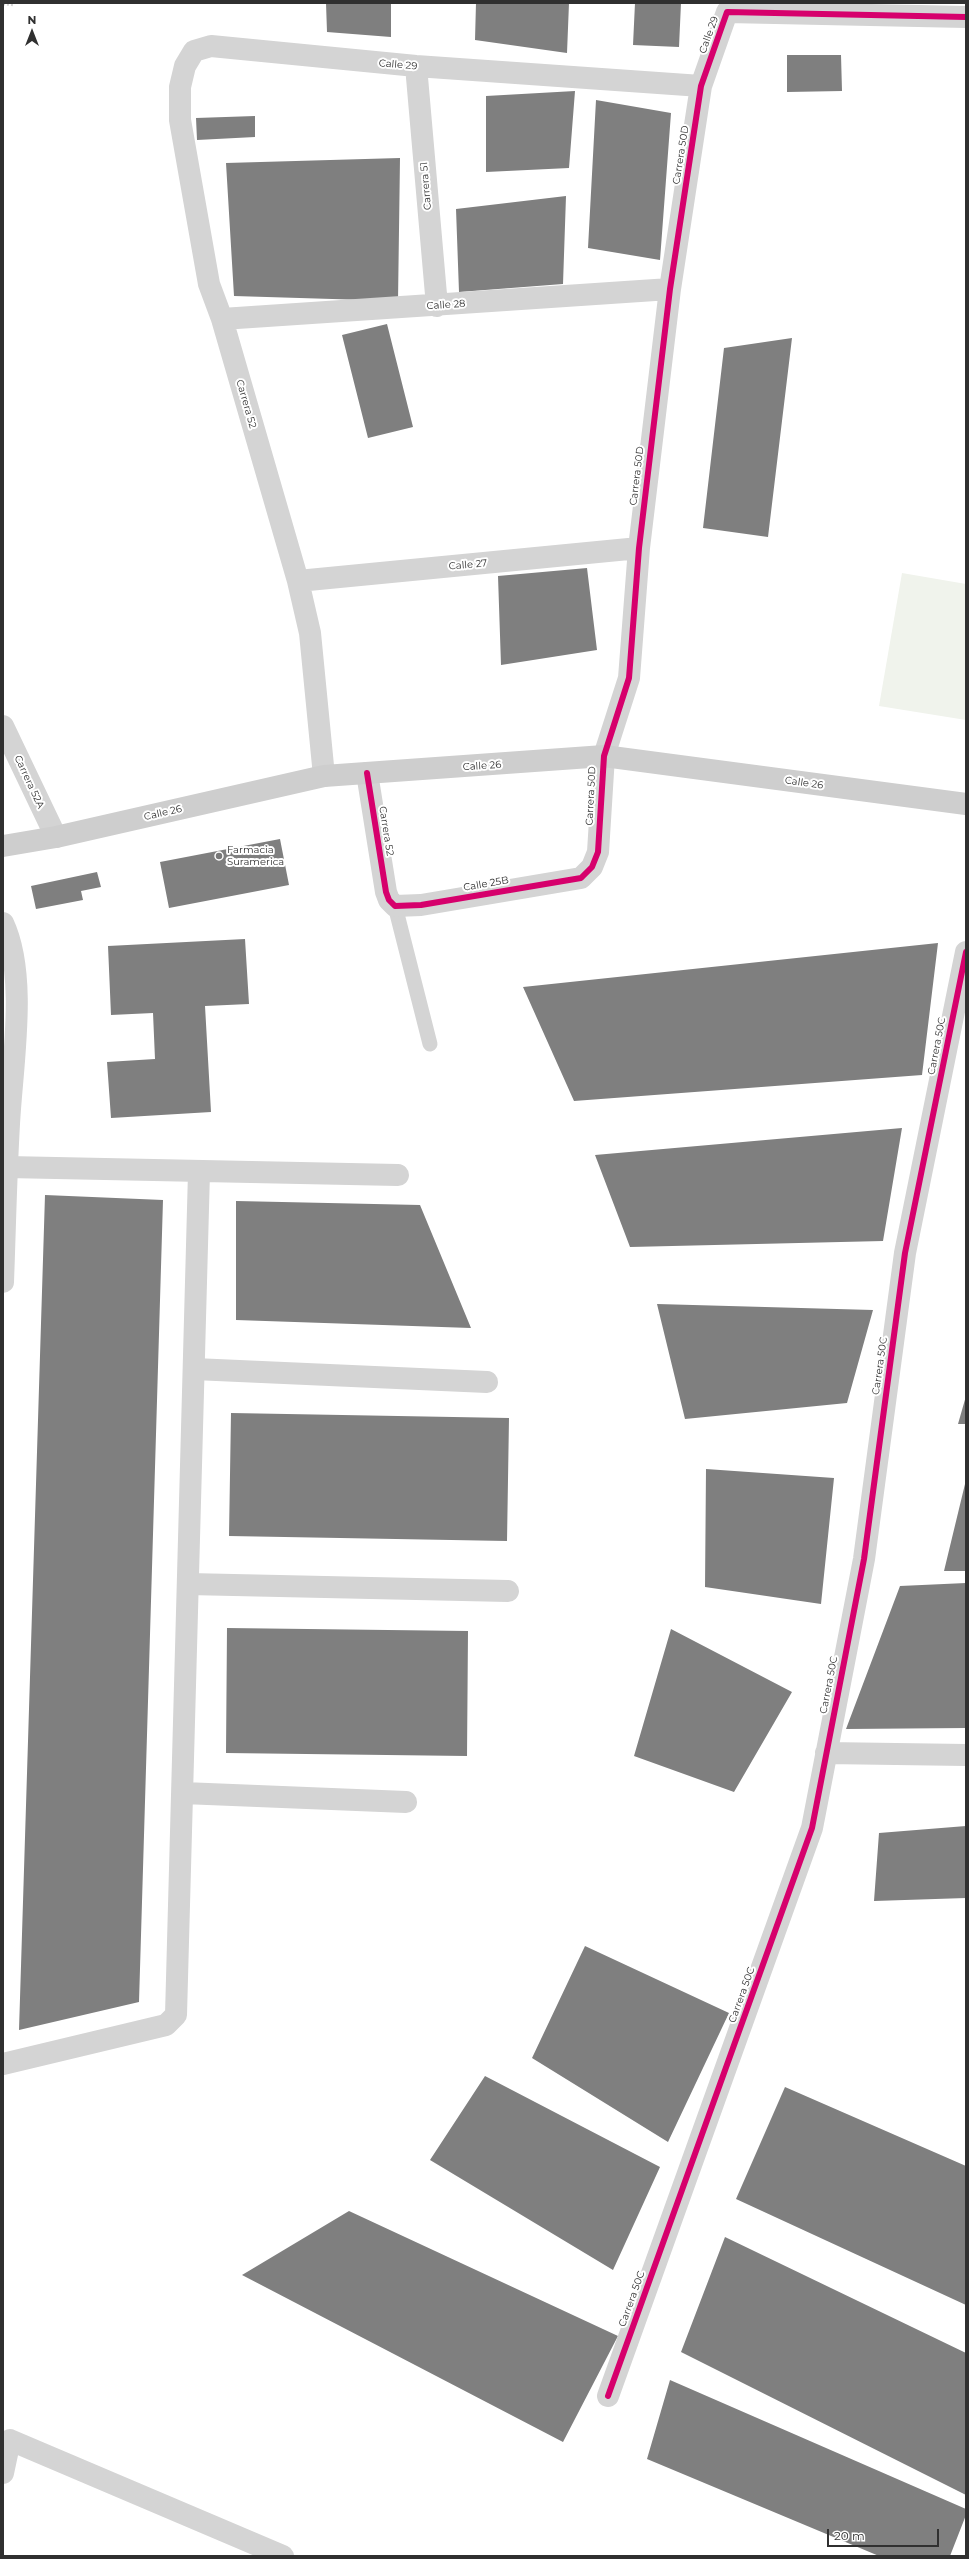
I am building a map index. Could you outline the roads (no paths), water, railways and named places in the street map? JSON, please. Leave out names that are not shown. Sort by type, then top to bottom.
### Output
[{"type":"street","name":"Calle 29","points":[[211,46],[416,66],[701,86],[728,8],[966,16]]},
{"type":"street","name":"Carrera 52","points":[[211,46],[194,51],[185,66],[180,87],[180,120],[209,284],[222,319],[298,581],[310,633],[324,776]]},
{"type":"street","name":"Carrera 51","points":[[416,66],[437,306]]},
{"type":"street","name":"Carrera 50D","points":[[592,867],[598,852],[604,756],[629,678],[638,548],[670,289],[701,86]]},
{"type":"street","name":"Calle 28","points":[[222,319],[437,306],[670,289]]},
{"type":"street","name":"Calle 27","points":[[298,581],[638,548]]},
{"type":"street","name":"Carrera 52A","points":[[3,726],[56,837]]},
{"type":"street","name":"Calle 26","points":[[3,846],[56,837],[324,776],[604,756],[966,804]]},
{"type":"street","name":"Carrera 52","points":[[367,773],[391,899]]},
{"type":"street","name":"Calle 25B","points":[[391,899],[421,905],[581,878],[592,867]]},
{"type":"street","points":[[3,923],[11,940],[16,988],[3,1282]]},
{"type":"street","name":"Carrera 50C","points":[[608,2396],[812,1828],[864,1559],[905,1253],[966,952]]},
{"type":"street","points":[[7,1167],[398,1175]]},
{"type":"street","points":[[3,2064],[166,2025],[176,2015],[199,1172]]},
{"type":"street","points":[[194,1369],[487,1382]]},
{"type":"street","points":[[188,1584],[508,1591]]},
{"type":"street","points":[[826,1753],[966,1755]]},
{"type":"street","points":[[183,1793],[406,1802]]},
{"type":"street","points":[[3,2473],[10,2440],[283,2556]]},
{"type":"lane","points":[[391,899],[430,1044]]},
{"type":"place","name":"Farmacia Suramerica","points":[[219,856]]}]
